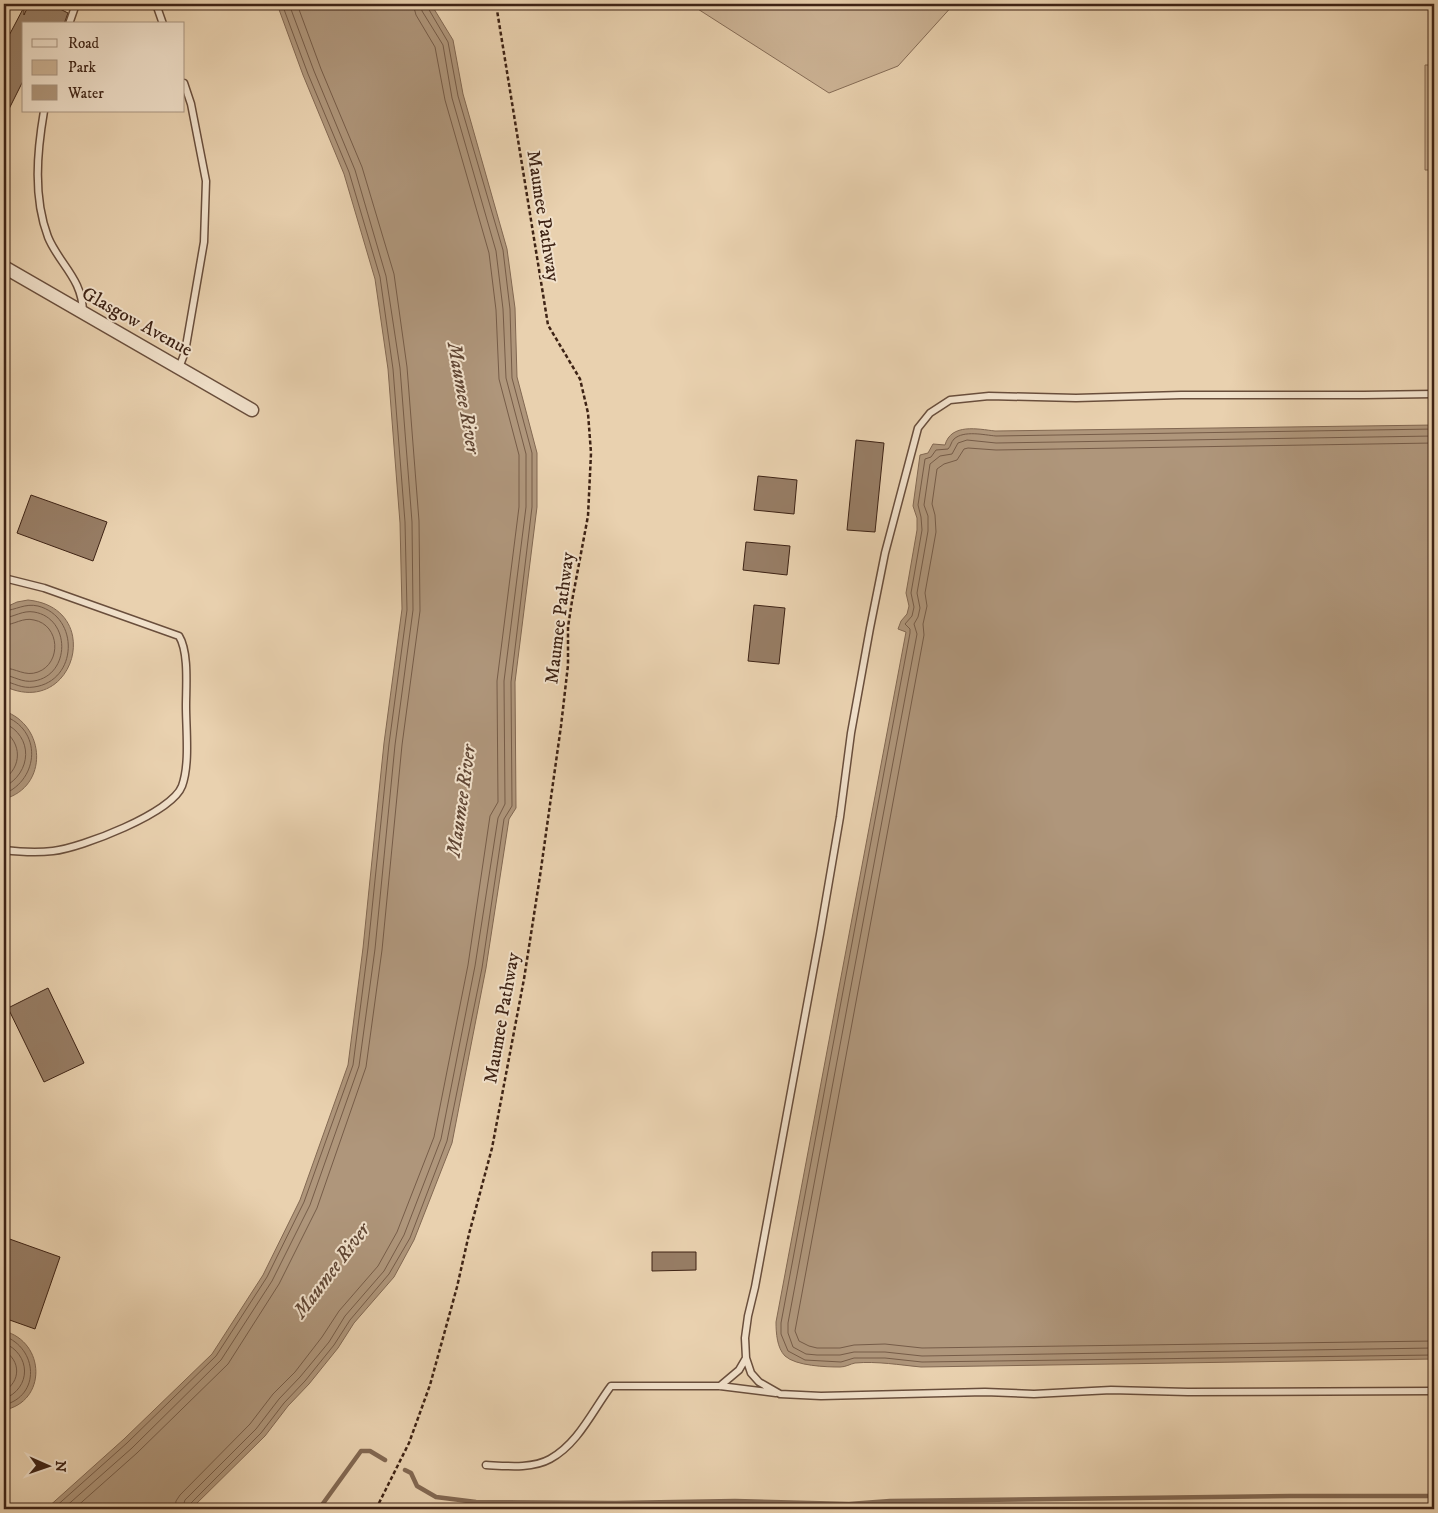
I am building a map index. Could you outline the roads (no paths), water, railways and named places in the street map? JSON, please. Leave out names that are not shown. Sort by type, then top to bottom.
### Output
[{"type":"street","name":"Glasgow Avenue","points":[[4,267],[252,410]]},
{"type":"lane","points":[[70,22],[76,4]]},
{"type":"lane","points":[[156,4],[162,22]]},
{"type":"lane","points":[[179,368],[185,352],[204,242],[206,181],[191,104],[185,86]]},
{"type":"lane","points":[[44,112],[39,139],[39,204],[49,238],[75,279],[83,303],[83,314]]},
{"type":"lane","points":[[780,1394],[759,1382],[751,1373],[746,1358],[745,1338],[748,1316],[755,1287],[820,934],[844,791],[851,733],[870,628],[885,553],[918,428],[930,413],[950,400],[990,396],[1076,398],[1181,395],[1364,396],[1434,394]]},
{"type":"lane","points":[[4,578],[44,588],[179,636],[183,642],[184,649],[186,763],[182,787],[168,802],[136,822],[84,844],[53,851],[4,850]]},
{"type":"lane","points":[[720,1386],[739,1370],[746,1358]]},
{"type":"lane","points":[[486,1465],[509,1466],[549,1460],[566,1448],[585,1425],[611,1386],[720,1386],[780,1394],[821,1396],[985,1392],[1034,1394],[1110,1390],[1188,1392],[1434,1391]]},
{"type":"water","name":"Maumee River","points":[[277,4],[431,4],[453,40],[463,94],[507,249],[515,308],[517,377],[537,453],[537,507],[515,682],[516,808],[509,819],[486,968],[452,1143],[414,1240],[394,1277],[354,1323],[338,1348],[265,1436],[191,1509],[46,1509],[124,1439],[212,1354],[263,1275],[300,1200],[348,1065],[363,948],[384,743],[402,609],[400,523],[388,369],[375,279],[344,174],[303,75]]},
{"type":"water","points":[[1434,425],[1434,1359],[921,1367],[855,1363],[840,1367],[804,1364],[785,1356],[779,1345],[776,1322],[906,632],[898,629],[901,621],[907,614],[909,606],[906,593],[917,530],[917,518],[913,506],[920,455],[928,453],[933,444],[945,445],[953,433],[966,429],[995,431]]},
{"type":"water","points":[[28,600],[52,607],[67,622],[73,640],[72,659],[63,676],[48,688],[28,692],[4,686],[4,608],[17,602]]},
{"type":"water","points":[[4,711],[18,718],[28,729],[34,742],[37,756],[35,770],[29,782],[19,792],[4,799]]},
{"type":"water","points":[[4,1331],[18,1337],[28,1347],[34,1359],[36,1372],[34,1384],[28,1396],[18,1405],[4,1410]]},
{"type":"waterway","points":[[319,1509],[361,1451],[370,1451],[385,1460]]},
{"type":"waterway","points":[[405,1470],[411,1473],[417,1486],[436,1497],[476,1502],[615,1503],[735,1501],[849,1504],[890,1501],[1434,1496]]}]
